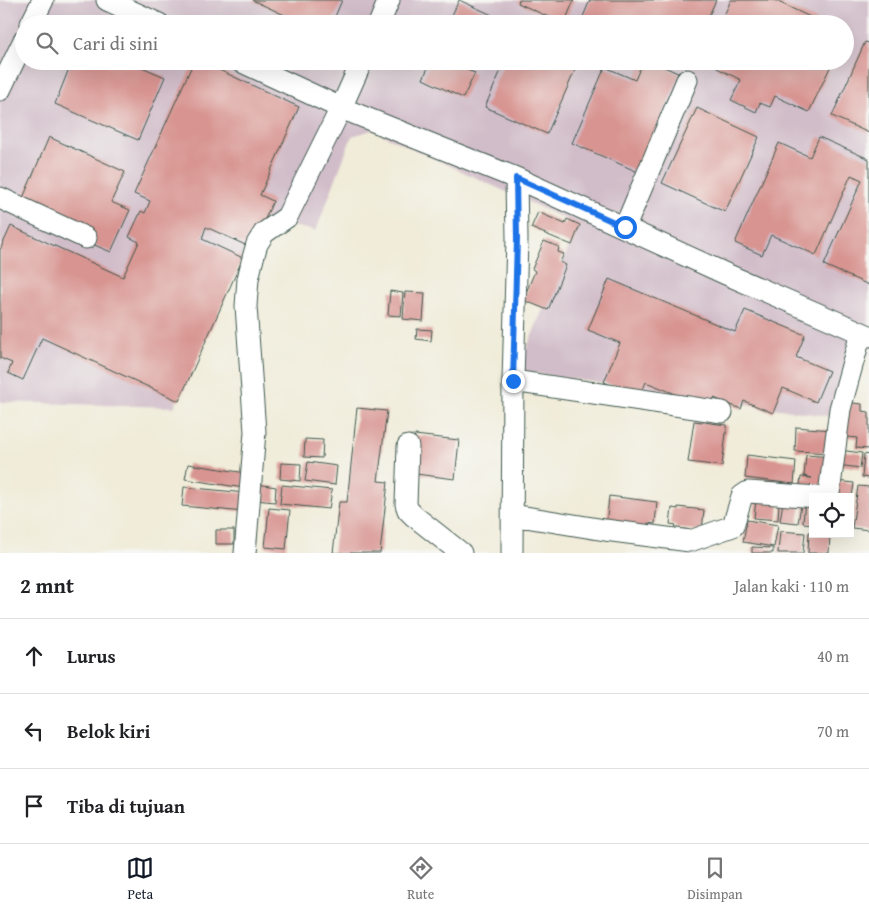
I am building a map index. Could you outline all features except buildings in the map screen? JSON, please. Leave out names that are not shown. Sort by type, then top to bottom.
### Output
[{"type":"street","points":[[36,15],[43,0]]},
{"type":"street","points":[[107,0],[140,15]]},
{"type":"street","points":[[383,15],[389,0]]},
{"type":"street","points":[[0,90],[15,59]]},
{"type":"street","points":[[259,70],[341,108],[516,178],[865,335],[840,409],[829,493]]},
{"type":"street","points":[[244,553],[255,432],[246,306],[248,279],[257,244],[264,233],[287,217],[358,70]]},
{"type":"street","points":[[625,227],[687,80]]},
{"type":"street","points":[[512,553],[513,381],[517,239],[516,178]]},
{"type":"street","points":[[0,198],[86,238]]},
{"type":"street","points":[[513,381],[722,412]]},
{"type":"street","points":[[408,446],[406,504],[408,510],[461,553]]},
{"type":"street","points":[[513,515],[690,541],[733,526],[742,496],[748,492],[809,496]]},
{"type":"shaded area","points":[[0,0],[869,0],[869,356],[858,352],[834,417],[517,371],[578,225],[372,130],[352,136],[316,231],[261,219],[174,407],[0,402]]},
{"type":"route","points":[[513,381],[517,239],[516,178],[625,227]]}]
